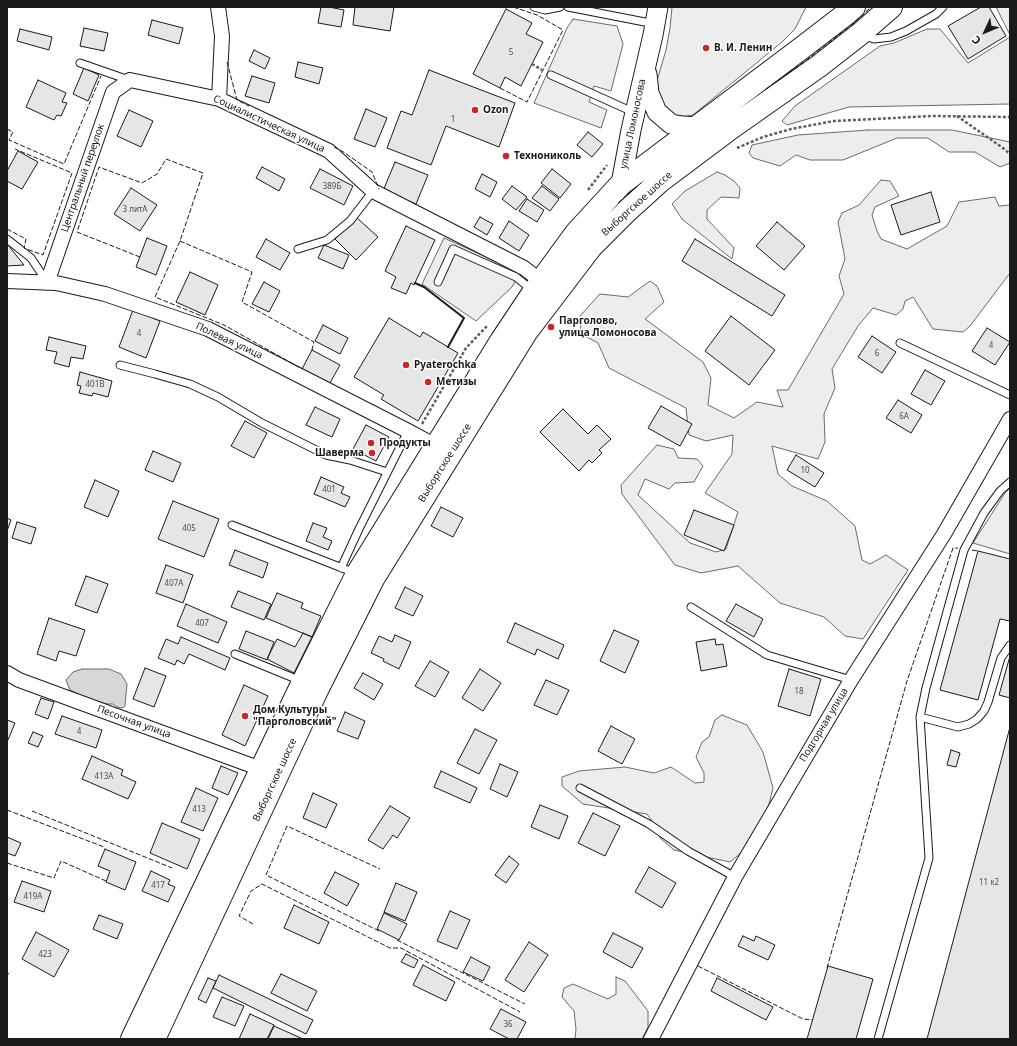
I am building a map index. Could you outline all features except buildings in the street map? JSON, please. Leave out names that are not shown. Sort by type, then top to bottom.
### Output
[{"type":"main road","name":"Выборгское шоссе","points":[[132,1039],[303,682],[349,571],[436,446],[501,340],[538,286],[576,233],[621,184],[854,7]]},
{"type":"main road","name":"Выборгское шоссе","points":[[154,1039],[318,688],[373,579],[527,331],[591,247],[659,182],[731,128],[819,66],[860,34],[891,7]]},
{"type":"street","points":[[218,7],[222,36],[219,99]]},
{"type":"street","name":"улица Ломоносова","points":[[621,184],[635,113],[654,35],[656,16]]},
{"type":"street","name":"улица Ломоносова","points":[[646,65],[649,93],[657,112],[671,124],[697,127]]},
{"type":"street","name":"Социалистическая улица","points":[[130,80],[219,99],[329,151],[373,191],[524,268],[538,286]]},
{"type":"street","name":"Центральный переулок","points":[[47,283],[113,92],[130,80]]},
{"type":"street","name":"Полевая улица","points":[[7,281],[56,283],[105,294],[208,329],[436,446]]},
{"type":"street","name":"Подгорная улица","points":[[651,1039],[735,877],[851,680],[944,534],[1010,419]]},
{"type":"street","name":"Песочная улица","points":[[7,673],[19,680],[261,770]]},
{"type":"lane","points":[[534,7],[545,10],[560,7]]},
{"type":"lane","points":[[568,7],[656,16]]},
{"type":"lane","points":[[860,34],[874,39],[891,37],[906,31],[936,14],[943,7]]},
{"type":"lane","points":[[80,63],[130,80]]},
{"type":"lane","points":[[551,75],[635,113]]},
{"type":"lane","points":[[298,249],[327,240],[350,220],[373,191]]},
{"type":"lane","points":[[7,239],[31,258],[47,283]]},
{"type":"lane","points":[[438,282],[453,250],[538,286]]},
{"type":"lane","points":[[900,343],[1010,395]]},
{"type":"lane","points":[[120,365],[190,384],[218,397],[262,422],[326,455],[350,460],[387,472]]},
{"type":"lane","points":[[232,525],[349,571],[359,529],[387,472],[412,433]]},
{"type":"lane","points":[[878,1039],[929,858],[920,717],[926,688],[964,550],[984,513],[1000,491],[1010,482]]},
{"type":"lane","points":[[691,607],[767,655],[851,680]]},
{"type":"lane","points":[[920,717],[958,727],[969,724],[977,719],[984,711],[1001,658],[1010,645]]},
{"type":"lane","points":[[235,654],[303,682]]},
{"type":"lane","points":[[580,788],[649,824],[688,851],[735,877]]},
{"type":"path","points":[[956,116],[1010,154]]},
{"type":"path","points":[[732,150],[763,137],[791,129],[834,121],[956,116],[1010,117]]},
{"type":"path","points":[[412,433],[466,348],[490,323]]},
{"type":"shaded area","points":[[672,7],[806,7],[795,29],[782,42],[693,115],[677,118],[657,101],[656,84],[666,50]]},
{"type":"shaded area","points":[[996,7],[1010,7],[1010,35]]},
{"type":"shaded area","points":[[573,19],[617,26],[623,44],[611,91],[594,86],[589,102],[607,110],[601,128],[534,103],[567,28]]},
{"type":"shaded area","points":[[927,29],[940,29],[968,63],[1010,37],[1010,104],[849,107],[787,125],[782,121],[795,106],[880,46],[894,43]]},
{"type":"shaded area","points":[[868,130],[952,130],[1010,142],[1010,163],[1000,167],[975,152],[949,152],[928,138],[897,138],[843,160],[810,160],[796,155],[780,166],[753,158],[749,153],[752,145],[798,135]]},
{"type":"shaded area","points":[[717,172],[734,181],[740,188],[739,198],[721,197],[707,210],[707,219],[734,248],[732,259],[682,219],[672,204],[685,191]]},
{"type":"shaded area","points":[[881,180],[890,181],[899,196],[875,207],[872,215],[877,231],[881,239],[907,249],[947,226],[959,202],[995,197],[999,206],[1010,205],[1010,273],[970,326],[963,332],[933,329],[913,297],[905,301],[903,309],[896,315],[873,308],[858,326],[832,369],[835,388],[824,414],[825,442],[818,459],[772,446],[778,474],[792,486],[827,501],[855,526],[862,560],[870,564],[886,555],[908,570],[863,639],[845,636],[824,617],[780,603],[738,566],[701,573],[675,565],[622,494],[621,485],[657,445],[674,449],[678,458],[697,459],[703,466],[694,482],[675,483],[669,489],[645,479],[638,495],[690,543],[716,552],[726,549],[738,512],[705,493],[732,454],[733,435],[706,441],[689,435],[686,408],[609,368],[598,343],[581,334],[580,316],[600,294],[628,297],[650,281],[657,286],[664,302],[645,319],[703,362],[711,378],[708,405],[734,418],[757,402],[783,407],[777,390],[788,390],[844,294],[839,276],[845,259],[838,222],[842,213],[859,205]]},
{"type":"shaded area","points":[[444,238],[520,272],[512,287],[476,321],[422,284]]},
{"type":"shaded area","points":[[1010,488],[1010,554],[973,543],[1005,493]]},
{"type":"shaded area","points":[[82,669],[109,669],[121,674],[127,684],[125,706],[123,708],[117,707],[113,704],[107,704],[89,699],[70,690],[66,680],[73,672]]},
{"type":"shaded area","points":[[722,715],[747,725],[763,752],[773,788],[768,808],[747,848],[730,862],[674,850],[660,838],[658,829],[647,814],[583,804],[562,786],[562,777],[579,771],[625,767],[654,773],[671,767],[695,783],[704,782],[704,773],[696,757],[702,742],[709,737],[715,720]]},
{"type":"shaded area","points":[[616,977],[625,981],[648,1011],[648,1027],[642,1039],[575,1039],[576,1029],[574,1011],[562,997],[564,988],[573,984],[608,999],[616,994]]},
{"type":"fence","points":[[500,88],[527,102],[563,30],[537,15],[513,7]]},
{"type":"fence","points":[[766,89],[812,56],[854,23],[871,7]]},
{"type":"fence","points":[[227,62],[237,100],[249,106]]},
{"type":"fence","points":[[7,129],[13,132],[9,140],[64,164],[101,76]]},
{"type":"fence","points":[[334,147],[372,172],[379,189]]},
{"type":"fence","points":[[7,229],[26,239],[24,248],[43,255],[72,173],[15,149]]},
{"type":"fence","points":[[140,257],[77,232],[99,167],[142,183],[157,174],[166,159],[203,173],[180,241],[155,297],[224,325],[302,369]]},
{"type":"fence","points":[[618,203],[641,183]]},
{"type":"fence","points":[[180,241],[252,272],[242,302],[314,342],[312,350]]},
{"type":"fence","points":[[827,968],[907,681],[953,548],[958,548]]},
{"type":"fence","points":[[972,550],[978,551]]},
{"type":"fence","points":[[7,810],[104,847]]},
{"type":"fence","points":[[32,811],[172,868]]},
{"type":"fence","points":[[379,931],[266,875],[287,826],[380,869]]},
{"type":"fence","points":[[7,863],[54,878],[61,861],[106,881]]},
{"type":"fence","points":[[253,924],[239,916],[251,891],[262,884],[390,948],[401,948],[520,1012]]},
{"type":"fence","points":[[397,940],[525,1004]]},
{"type":"fence","points":[[698,966],[803,1019],[813,1020]]},
{"type":"wall","points":[[415,283],[424,287],[464,318],[448,347]]},
{"type":"place","name":"В. И. Ленин","points":[[706,48]]},
{"type":"place","name":"Ozon","points":[[475,110]]},
{"type":"place","name":"Технониколь","points":[[506,156]]},
{"type":"place","name":"Парголово, улица Ломоносова","points":[[551,327]]},
{"type":"place","name":"Pyaterochka","points":[[406,365]]},
{"type":"place","name":"Метизы","points":[[428,382]]},
{"type":"place","name":"Продукты","points":[[371,443]]},
{"type":"place","name":"Шаверма","points":[[372,453]]},
{"type":"place","name":"Дом Культуры \"Парголовский\"","points":[[245,716]]}]
